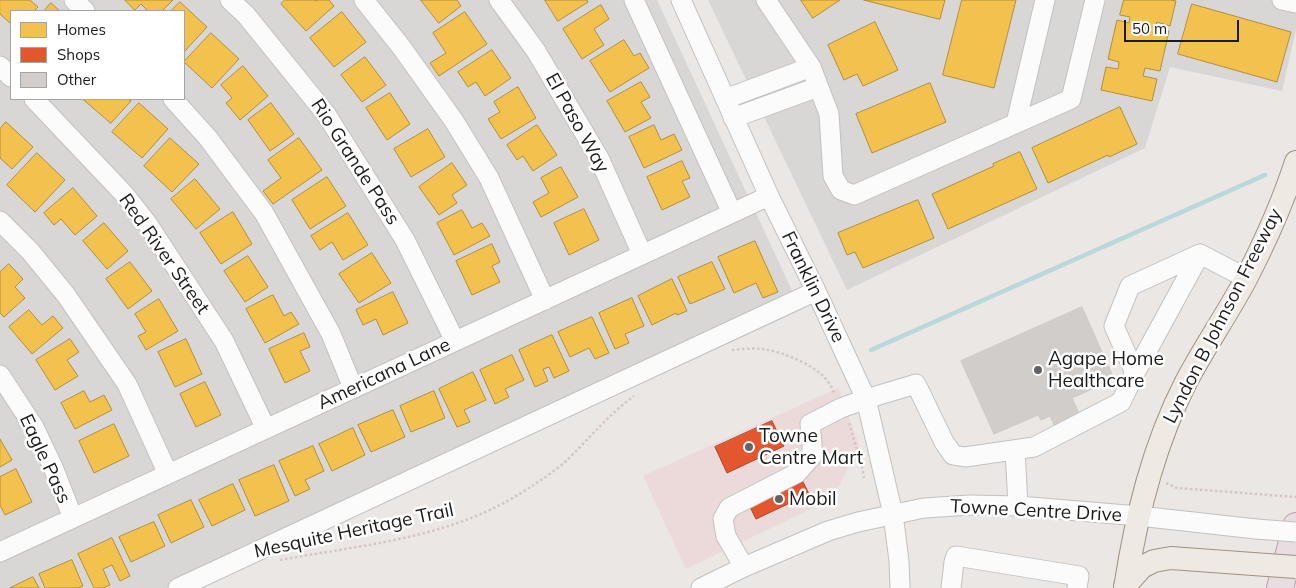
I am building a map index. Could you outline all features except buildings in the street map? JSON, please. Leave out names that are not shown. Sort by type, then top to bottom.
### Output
[{"type":"highway","points":[[1280,588],[1296,526]]},
{"type":"main road","name":"Lyndon B Johnson Freeway","points":[[1125,587],[1148,478],[1164,431],[1186,382],[1246,278],[1288,186],[1296,162]]},
{"type":"main road","points":[[1125,587],[1142,567],[1154,561],[1171,558],[1296,567]]},
{"type":"street","points":[[74,0],[84,10]]},
{"type":"street","name":"Rio Grande Pass","points":[[230,0],[246,15],[326,114],[406,240],[455,341]]},
{"type":"street","points":[[364,0],[402,48],[454,121],[489,178],[544,300]]},
{"type":"street","name":"El Paso Way","points":[[498,0],[536,51],[599,158],[642,254]]},
{"type":"street","points":[[634,0],[732,213]]},
{"type":"street","name":"Franklin Drive","points":[[681,0],[769,196],[866,399],[894,514],[900,588]]},
{"type":"street","points":[[766,0],[811,68],[829,114],[833,176],[841,190],[854,195],[1071,99],[1095,0]]},
{"type":"street","points":[[1016,123],[1046,0]]},
{"type":"street","points":[[1282,0],[1296,3]]},
{"type":"street","points":[[0,66],[10,76]]},
{"type":"street","points":[[725,99],[811,68]]},
{"type":"street","points":[[733,118],[818,87]]},
{"type":"street","name":"Red River Street","points":[[35,100],[125,195],[147,223],[224,341],[266,429]]},
{"type":"street","points":[[174,100],[208,138],[264,213],[331,334],[353,388]]},
{"type":"street","name":"Americana Lane","points":[[0,552],[769,196]]},
{"type":"street","points":[[0,220],[30,251],[66,295],[127,384],[168,474]]},
{"type":"street","points":[[1200,254],[1246,278]]},
{"type":"street","points":[[1135,373],[1114,326],[1130,286],[1200,254]]},
{"type":"street","points":[[744,567],[726,536],[723,519],[729,508],[797,473],[812,456],[810,424],[842,408],[916,384],[944,442],[953,455],[965,457],[1034,448],[1121,402],[1200,254]]},
{"type":"street","points":[[178,588],[816,291]]},
{"type":"street","name":"Eagle Pass","points":[[0,375],[34,427],[53,467],[73,518]]},
{"type":"street","points":[[1015,450],[1018,506]]},
{"type":"street","name":"Towne Centre Drive","points":[[701,588],[744,567],[828,531],[858,522],[924,508],[970,505],[1018,506],[1296,532]]},
{"type":"street","points":[[951,588],[956,556],[1079,576],[1077,588]]},
{"type":"path","points":[[725,351],[763,349],[782,353],[800,361],[823,376],[849,423],[864,478]]},
{"type":"path","name":"Mesquite Heritage Trail","points":[[278,561],[424,534],[466,521],[497,507],[529,488],[564,462],[625,402],[639,392]]},
{"type":"path","points":[[1163,481],[1177,488],[1296,497]]},
{"type":"shaded area","points":[[0,0],[657,0],[801,310],[196,588],[0,588]]},
{"type":"shaded area","points":[[708,0],[1296,0],[1296,30],[1282,91],[1170,67],[1145,148],[847,290]]},
{"type":"shaded area","points":[[838,388],[859,445],[840,485],[821,504],[686,569],[643,476]]},
{"type":"waterway","points":[[871,350],[1265,175]]},
{"type":"place","name":"Agape Home Healthcare","points":[[1038,370]]},
{"type":"place","name":"Towne Centre Mart","points":[[749,447]]},
{"type":"place","name":"Mobil","points":[[779,499]]}]
